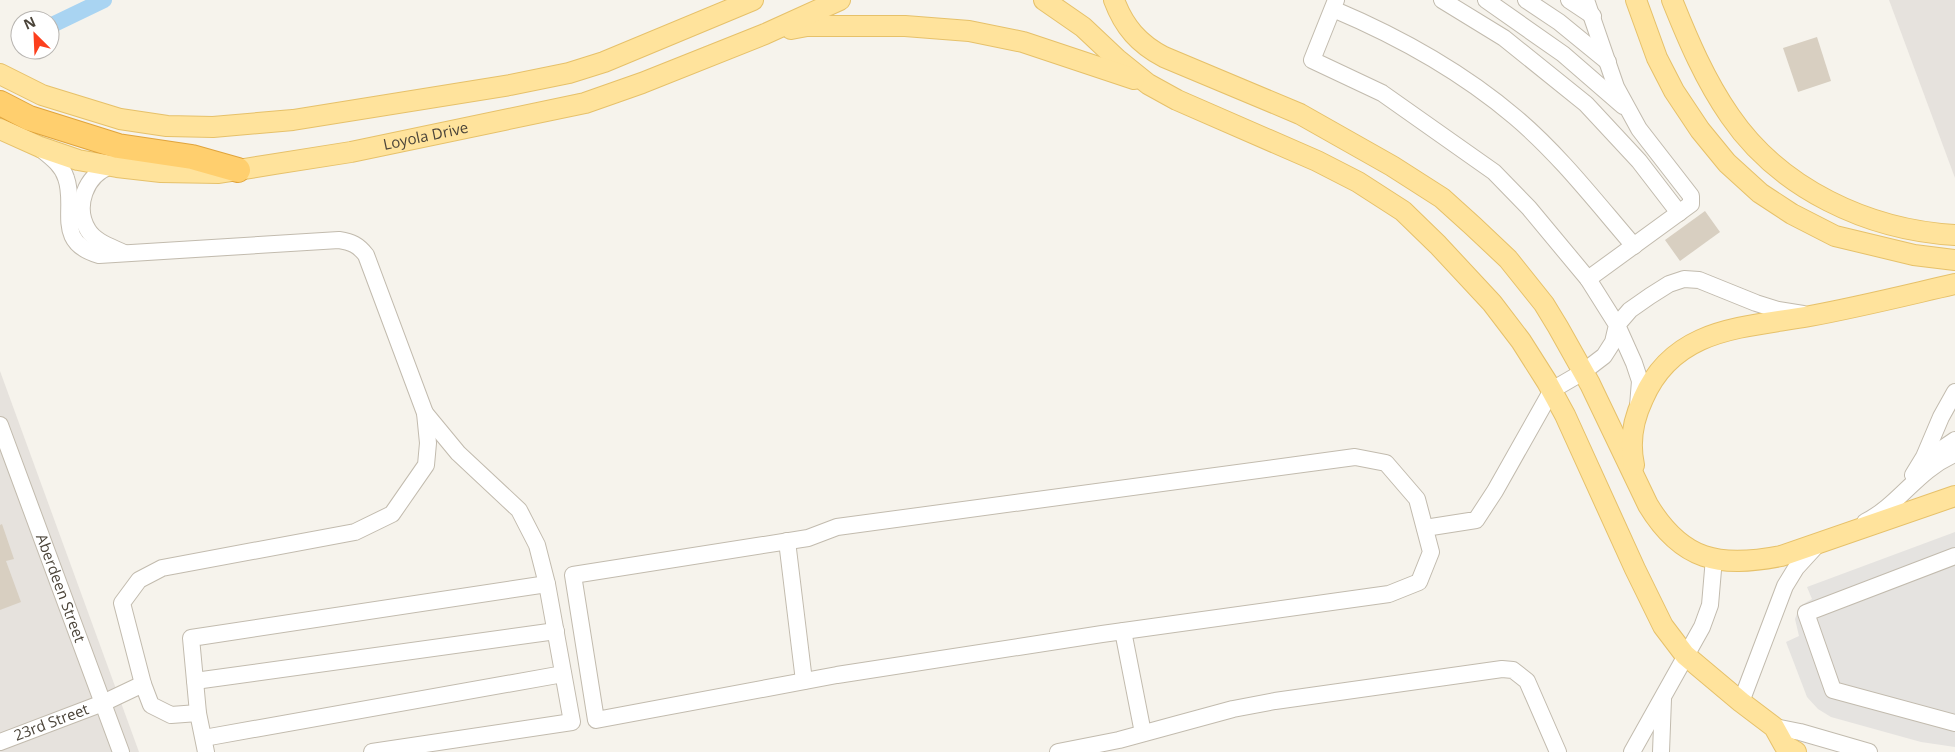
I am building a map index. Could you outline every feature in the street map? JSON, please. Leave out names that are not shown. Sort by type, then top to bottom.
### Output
[{"type":"highway","points":[[0,103],[29,118],[118,146],[192,157],[238,170]]},
{"type":"main road","points":[[649,43],[720,0]]},
{"type":"main road","points":[[0,74],[42,95],[120,119],[167,126],[213,127],[293,120],[510,85],[569,73],[604,62],[753,0]]},
{"type":"main road","name":"Loyola Drive","points":[[0,129],[40,147],[78,160],[161,172],[219,173],[351,152],[585,103],[642,83],[765,34],[840,0]]},
{"type":"main road","points":[[1044,0],[1083,27],[1117,59],[1148,84],[1177,100],[1317,161],[1358,182],[1404,211],[1465,272],[1492,303],[1521,341],[1552,390],[1570,424],[1635,569],[1663,626],[1685,655],[1774,727],[1784,745],[1796,752]]},
{"type":"main road","points":[[1114,0],[1118,11],[1132,34],[1150,50],[1300,114],[1392,166],[1442,198],[1508,259],[1549,312],[1583,372],[1648,505],[1669,535],[1683,546],[1701,555],[1724,561],[1758,561],[1817,545],[1954,496]]},
{"type":"main road","points":[[1636,0],[1657,58],[1674,91],[1700,130],[1728,163],[1760,193],[1792,214],[1835,236],[1914,255],[1955,260]]},
{"type":"main road","points":[[1672,0],[1690,46],[1730,116],[1756,148],[1783,174],[1812,193],[1849,211],[1905,227],[1955,235]]},
{"type":"main road","points":[[765,34],[807,26],[905,26],[968,31],[1023,42],[1148,84]]},
{"type":"main road","points":[[1636,479],[1631,451],[1633,428],[1638,408],[1650,381],[1665,363],[1681,349],[1721,333],[1755,324],[1810,316],[1955,284]]},
{"type":"street","points":[[1442,0],[1504,38],[1586,104],[1639,161],[1679,213]]},
{"type":"street","points":[[1486,0],[1563,54],[1630,113]]},
{"type":"street","points":[[1526,0],[1559,22],[1608,62]]},
{"type":"street","points":[[1569,0],[1593,16]]},
{"type":"street","points":[[1586,0],[1616,87],[1639,129],[1691,196],[1691,204],[1588,279]]},
{"type":"street","points":[[1634,246],[1570,170],[1516,118],[1463,78],[1334,4],[1312,60],[1382,93],[1494,172],[1529,208],[1588,279],[1617,325],[1640,381],[1638,408]]},
{"type":"street","points":[[40,147],[55,160],[67,180],[69,197],[68,215],[74,238],[90,253],[99,256],[339,240],[351,242],[360,247],[366,255],[425,413],[428,443],[426,465],[392,514],[355,532],[162,568],[139,580],[122,603],[143,684],[151,705],[171,715],[198,713]]},
{"type":"street","points":[[110,166],[97,172],[92,178],[84,195],[83,214],[89,232],[98,241],[124,253]]},
{"type":"street","points":[[1425,528],[1476,520],[1495,491],[1552,390],[1583,372],[1604,356],[1609,349],[1617,325],[1630,310],[1670,284],[1684,279],[1699,280],[1778,310],[1810,316]]},
{"type":"street","points":[[1891,503],[1922,462],[1955,392]]},
{"type":"street","points":[[372,752],[572,722],[547,584],[537,544],[519,510],[458,453],[425,413]]},
{"type":"street","name":"Aberdeen Street","points":[[0,425],[121,752]]},
{"type":"street","points":[[1922,462],[1955,440]]},
{"type":"street","points":[[1741,702],[1785,586],[1796,568],[1817,545],[1870,519],[1891,503],[1929,468],[1955,454]]},
{"type":"street","points":[[1355,457],[1386,463],[1417,499],[1431,552],[1419,582],[1390,594],[1123,631],[804,681],[596,720],[573,575],[787,541],[808,538],[837,527],[1355,457]]},
{"type":"street","points":[[787,541],[804,681]]},
{"type":"street","points":[[1955,556],[1806,612],[1833,690],[1955,723]]},
{"type":"street","points":[[1632,752],[1702,627],[1710,605],[1714,558]]},
{"type":"street","points":[[547,584],[191,638],[198,713],[205,745],[563,674]]},
{"type":"street","points":[[195,681],[556,631]]},
{"type":"street","points":[[1123,631],[1143,734]]},
{"type":"street","points":[[1058,752],[1143,734],[1189,720],[1275,701],[1502,669],[1513,670],[1527,681],[1558,752]]},
{"type":"street","name":"23rd Street","points":[[0,742],[103,703],[143,684]]},
{"type":"street","points":[[1661,752],[1663,695]]},
{"type":"street","points":[[1774,727],[1800,732],[1869,752]]},
{"type":"shaded area","points":[[1889,0],[1955,0],[1955,178]]},
{"type":"shaded area","points":[[0,371],[139,752],[0,752]]},
{"type":"shaded area","points":[[1955,532],[1955,747],[1921,742],[1831,717],[1818,709],[1807,697],[1786,642],[1799,636],[1795,619],[1800,606],[1812,599],[1807,587]]},
{"type":"building","points":[[1817,37],[1831,81],[1798,92],[1783,48]]},
{"type":"building","points":[[1705,211],[1720,232],[1680,261],[1665,240]]},
{"type":"building","points":[[2,524],[14,559],[6,561],[21,602],[0,610],[0,525]]},
{"type":"waterway","points":[[60,21],[104,0]]}]
